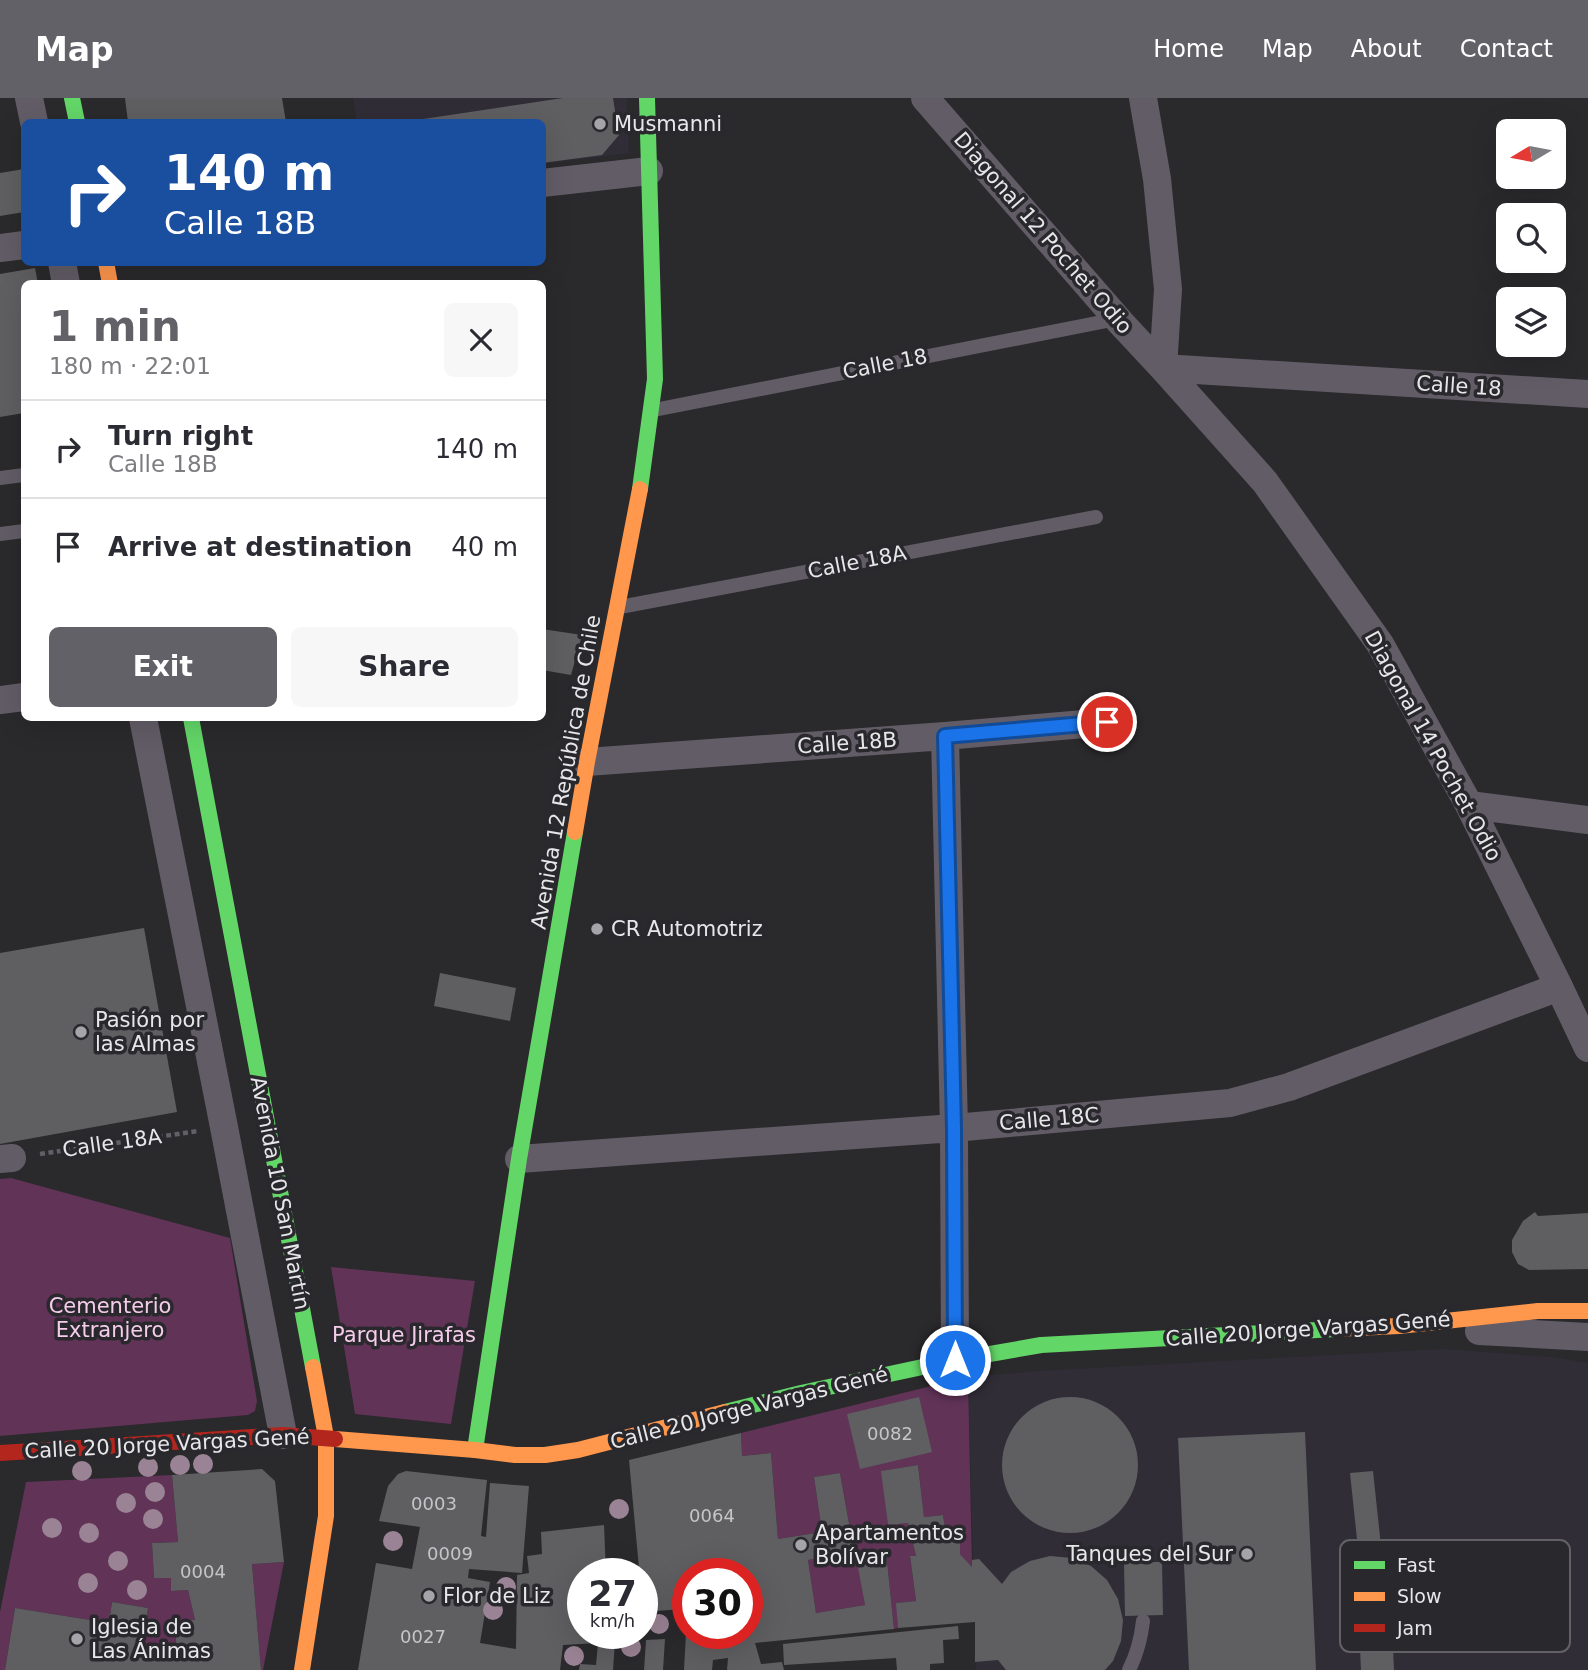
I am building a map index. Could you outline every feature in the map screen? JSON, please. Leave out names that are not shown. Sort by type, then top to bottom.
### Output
[{"type":"street","points":[[29,98],[33,119]]},
{"type":"street","points":[[72,98],[76,119]]},
{"type":"street","name":"Avenida 12 República de Chile","points":[[475,1450],[519,1159],[587,762],[643,475],[652,410],[655,379],[647,98]]},
{"type":"street","name":"Diagonal 12 Pochet Odio","points":[[925,98],[1117,319],[1163,368]]},
{"type":"street","points":[[1143,98],[1157,179],[1167,289],[1163,368]]},
{"type":"street","points":[[546,183],[649,171]]},
{"type":"street","points":[[0,248],[21,245]]},
{"type":"street","name":"Calle 18","points":[[1163,368],[1588,394]]},
{"type":"street","name":"Diagonal 14 Pochet Odio","points":[[1163,368],[1265,482],[1380,644],[1469,805],[1588,1048]]},
{"type":"street","points":[[0,700],[21,697]]},
{"type":"street","name":"Avenida 10 San Martín","points":[[144,721],[283,1435]]},
{"type":"street","name":"Avenida 10 San Martín","points":[[192,721],[326,1437],[326,1516],[302,1670]]},
{"type":"street","name":"Calle 18B","points":[[587,762],[1107,722]]},
{"type":"street","points":[[945,736],[954,1128],[955,1360]]},
{"type":"street","points":[[1469,805],[1588,820]]},
{"type":"street","name":"Calle 18C","points":[[519,1159],[954,1128],[1230,1103],[1289,1087],[1559,987]]},
{"type":"street","name":"Calle 20 Jorge Vargas Gené","points":[[0,1453],[283,1435],[515,1455],[545,1455],[579,1450],[802,1393],[955,1360],[1041,1345],[1399,1326],[1588,1303]]},
{"type":"street","name":"Calle 20 Jorge Vargas Gené","points":[[1538,1311],[1588,1311]]},
{"type":"street","points":[[1399,1326],[1588,1337]]},
{"type":"lane","name":"Calle 18","points":[[652,410],[1117,319]]},
{"type":"lane","points":[[0,478],[21,475]]},
{"type":"lane","name":"Calle 18A","points":[[618,607],[1096,517]]},
{"type":"lane","points":[[0,534],[21,531]]},
{"type":"lane","points":[[1129,1670],[1141,1641],[1143,1621]]},
{"type":"path","name":"Calle 18A","points":[[6,1159],[225,1127]]},
{"type":"shaded area","points":[[353,98],[627,98],[629,153],[546,164],[546,119],[356,119]]},
{"type":"shaded area","points":[[1443,1349],[1553,1357],[1588,1363],[1588,1670],[976,1670],[968,1377]]},
{"type":"green space","name":"Cementerio Extranjero","points":[[11,1178],[230,1238],[257,1401],[255,1411],[248,1415],[0,1436],[0,1179]]},
{"type":"green space","name":"Parque Jirafas","points":[[331,1267],[475,1281],[451,1424],[355,1414]]},
{"type":"green space","points":[[968,1377],[972,1567],[960,1554],[959,1541],[947,1542],[943,1515],[924,1517],[918,1465],[882,1471],[888,1524],[908,1523],[916,1556],[910,1557],[916,1601],[897,1603],[898,1628],[894,1629],[886,1551],[857,1557],[865,1605],[816,1613],[808,1560],[854,1550],[840,1473],[814,1477],[822,1532],[778,1539],[771,1453],[742,1456],[741,1433]]},
{"type":"green space","points":[[172,1475],[178,1542],[152,1543],[154,1578],[171,1578],[171,1591],[188,1590],[195,1620],[175,1621],[177,1661],[140,1655],[148,1608],[112,1602],[109,1623],[15,1608],[5,1670],[0,1670],[0,1612],[26,1482]]},
{"type":"green space","points":[[284,1562],[263,1670],[261,1670],[252,1564]]},
{"type":"building","points":[[125,98],[282,98],[286,119],[128,119]]},
{"type":"building","points":[[563,98],[613,98],[619,135],[602,155],[546,162],[546,119],[423,119]]},
{"type":"building","points":[[21,170],[21,212],[0,216],[0,173]]},
{"type":"building","points":[[35,268],[37,280],[21,280],[21,414],[0,417],[0,274]]},
{"type":"building","points":[[546,630],[582,635],[571,675],[546,671]]},
{"type":"building","name":"Pasión por las Almas","points":[[144,928],[177,1112],[0,1144],[0,953]]},
{"type":"building","points":[[440,973],[516,988],[510,1021],[434,1006]]},
{"type":"building","points":[[1535,1212],[1538,1216],[1588,1213],[1588,1269],[1529,1270],[1518,1264],[1512,1252],[1512,1240],[1523,1221]]},
{"type":"building","name":"Apartamentos Bolívar","points":[[919,1397],[932,1452],[860,1469],[847,1414]]},
{"type":"building","points":[[1070,1397],[1096,1403],[1118,1417],[1132,1439],[1138,1465],[1132,1491],[1118,1513],[1096,1527],[1070,1533],[1044,1527],[1022,1513],[1008,1491],[1002,1465],[1008,1439],[1022,1417],[1044,1403]]},
{"type":"building","name":"Tanques del Sur","points":[[1305,1432],[1316,1670],[1189,1670],[1178,1438]]},
{"type":"building","points":[[741,1433],[742,1456],[771,1453],[778,1539],[822,1532],[814,1477],[840,1473],[854,1551],[808,1560],[816,1613],[865,1605],[856,1557],[886,1551],[894,1629],[763,1642],[763,1558],[672,1558],[672,1610],[658,1611],[658,1558],[638,1558],[629,1460]]},
{"type":"building","points":[[918,1465],[924,1517],[943,1515],[947,1542],[960,1540],[960,1554],[972,1567],[972,1560],[979,1559],[1002,1584],[1011,1572],[1030,1561],[1050,1556],[1072,1558],[1091,1566],[1107,1580],[1118,1599],[1123,1620],[1121,1641],[1113,1661],[1105,1670],[1006,1670],[998,1660],[975,1662],[975,1622],[898,1628],[896,1603],[916,1601],[910,1556],[916,1556],[908,1523],[888,1525],[881,1471]]},
{"type":"building","points":[[262,1469],[275,1481],[284,1562],[252,1564],[261,1670],[5,1670],[15,1608],[109,1623],[112,1602],[148,1608],[140,1655],[177,1661],[175,1621],[195,1620],[188,1590],[171,1591],[171,1578],[154,1578],[152,1543],[178,1542],[172,1475]]},
{"type":"building","points":[[406,1471],[487,1480],[481,1536],[486,1537],[490,1483],[529,1486],[522,1573],[469,1569],[468,1578],[490,1582],[480,1643],[516,1649],[517,1575],[529,1573],[527,1556],[542,1554],[541,1532],[604,1525],[605,1558],[567,1558],[567,1645],[563,1645],[560,1670],[358,1670],[376,1563],[412,1569],[420,1527],[379,1521],[388,1486],[398,1474]]},
{"type":"building","points":[[1373,1471],[1380,1540],[1357,1540],[1350,1473]]},
{"type":"building","points":[[1124,1562],[1162,1562],[1163,1615],[1125,1616]]},
{"type":"building","points":[[958,1626],[959,1639],[943,1640],[944,1663],[930,1664],[930,1670],[897,1670],[896,1658],[784,1665],[783,1644]]},
{"type":"building","points":[[658,1639],[665,1639],[663,1670],[644,1670],[645,1649],[658,1649]]},
{"type":"building","points":[[597,1649],[614,1649],[613,1670],[579,1670],[580,1664],[596,1665]]},
{"type":"building","points":[[685,1649],[757,1649],[761,1664],[782,1662],[784,1670],[727,1670],[728,1658],[713,1660],[712,1670],[684,1670]]},
{"type":"building","points":[[1360,1652],[1393,1652],[1394,1670],[1361,1670]]},
{"type":"traffic: fast","points":[[72,98],[76,119]]},
{"type":"traffic: fast","points":[[640,489],[655,379],[647,98]]},
{"type":"traffic: fast","points":[[192,721],[313,1367]]},
{"type":"traffic: fast","points":[[475,1450],[519,1159],[575,832]]},
{"type":"traffic: fast","points":[[725,1412],[955,1360],[1041,1345],[1336,1329]]},
{"type":"traffic: slow","points":[[107,266],[109,280]]},
{"type":"traffic: slow","points":[[575,832],[640,489]]},
{"type":"traffic: slow","points":[[1336,1329],[1399,1326],[1538,1311],[1588,1311]]},
{"type":"traffic: slow","points":[[302,1670],[326,1516],[326,1437],[313,1367]]},
{"type":"traffic: slow","points":[[335,1439],[515,1455],[545,1455],[578,1450],[725,1412]]},
{"type":"traffic: jam","points":[[0,1453],[283,1435],[335,1439]]},
{"type":"place","name":"Musmanni","points":[[600,124]]},
{"type":"place","name":"CR Automotriz","points":[[597,929]]},
{"type":"place","name":"Pasión por las Almas","points":[[81,1032]]},
{"type":"place","name":"Apartamentos Bolívar","points":[[801,1545]]},
{"type":"place","name":"Tanques del Sur","points":[[1247,1554]]},
{"type":"place","name":"Flor de Liz","points":[[429,1596]]},
{"type":"place","name":"Iglesia de Las Ánimas","points":[[77,1639]]},
{"type":"route","points":[[955,1360],[954,1128],[945,736],[1107,722]]}]
